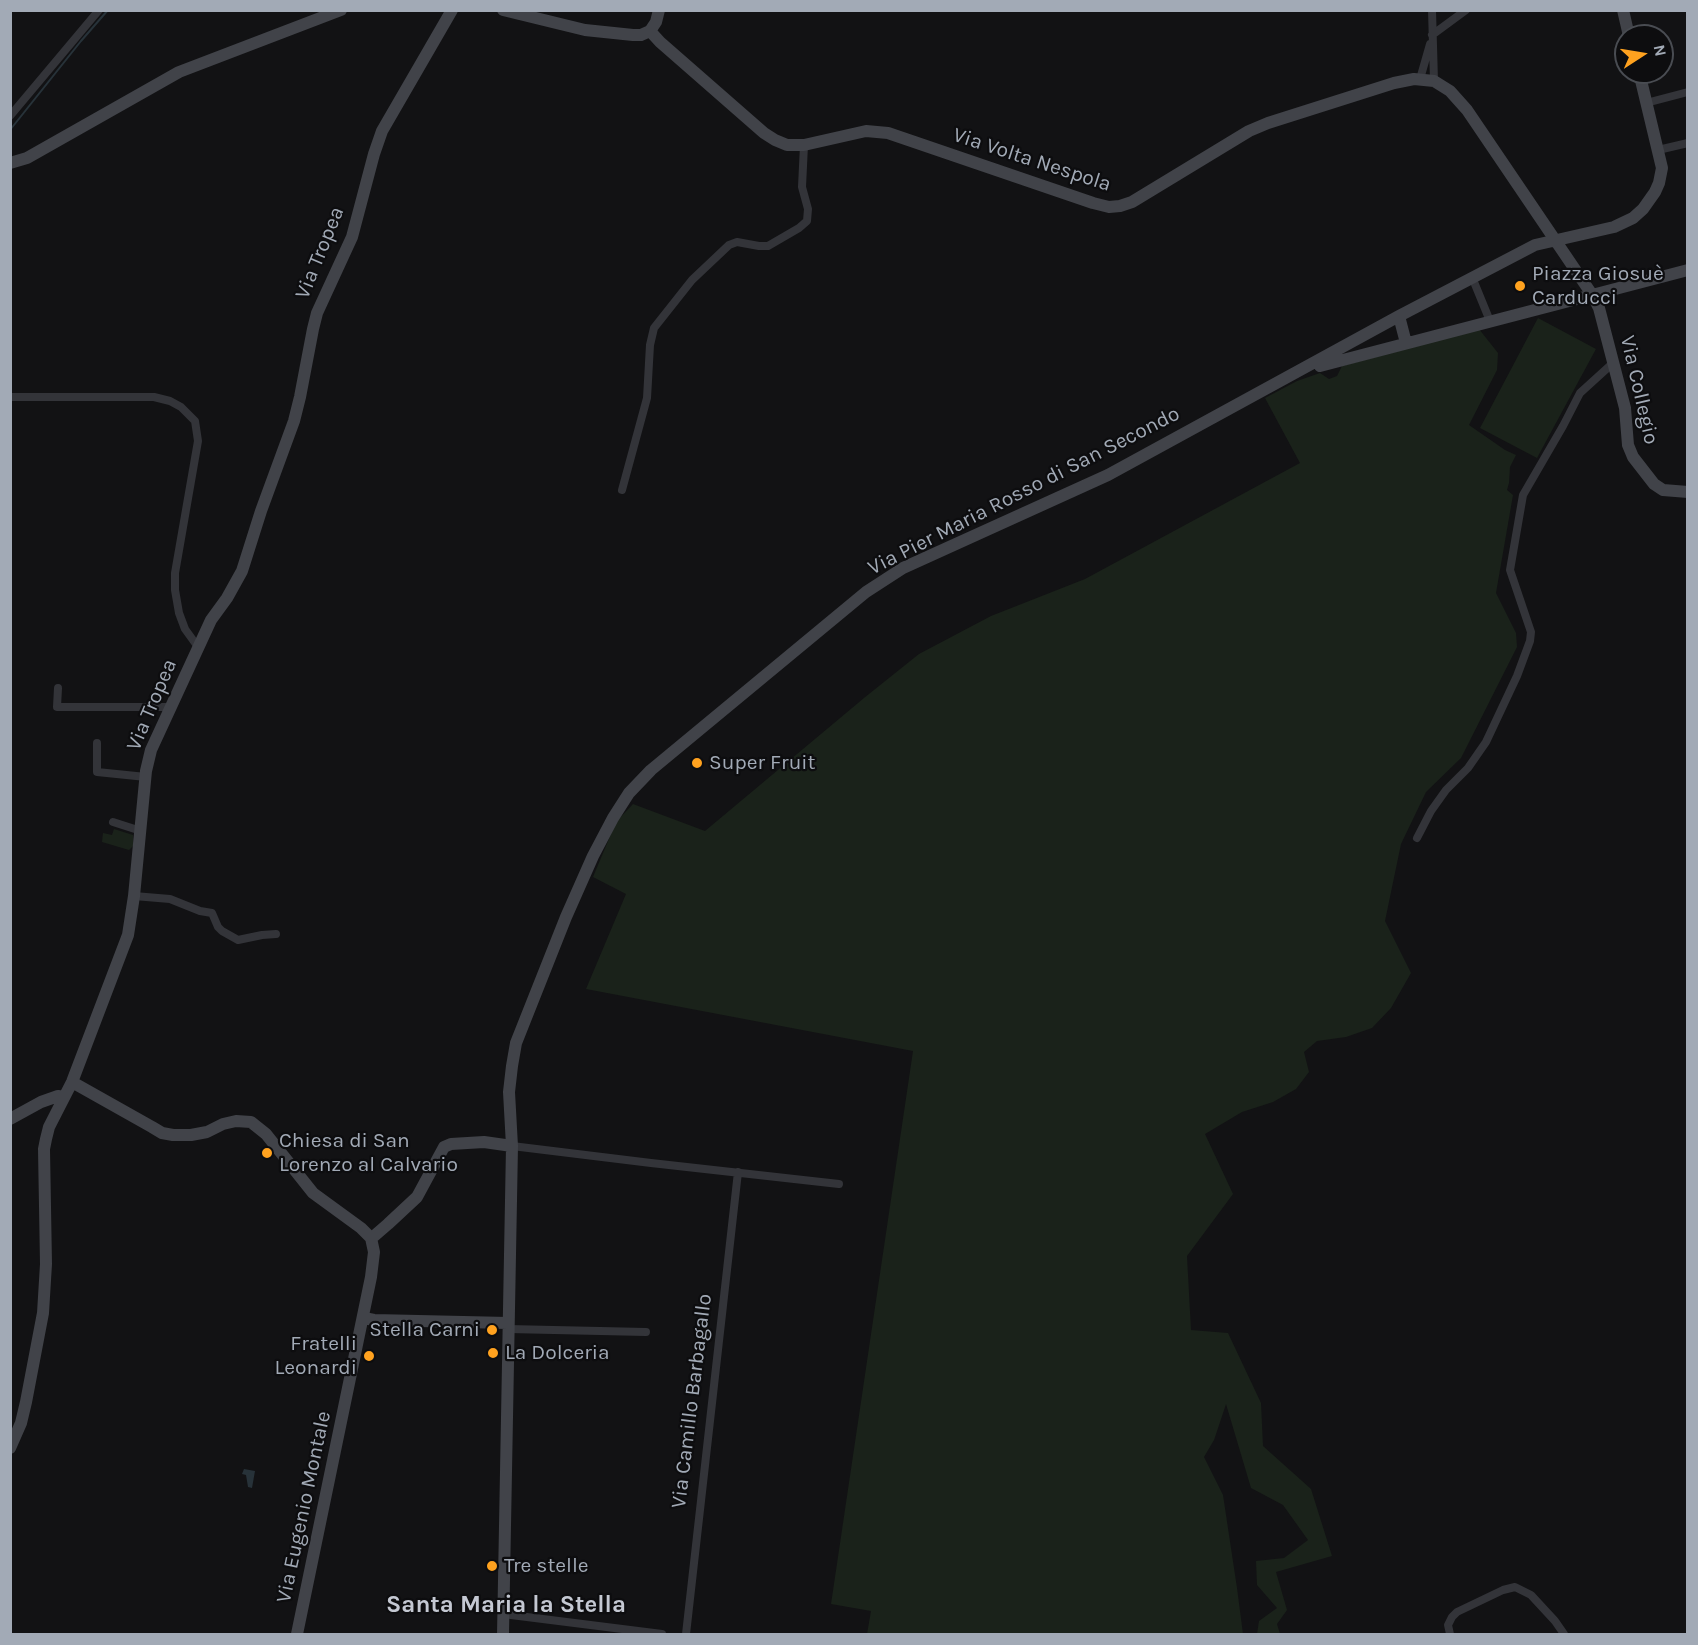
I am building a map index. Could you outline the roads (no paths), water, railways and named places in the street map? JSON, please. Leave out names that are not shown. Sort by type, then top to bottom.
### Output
[{"type":"street","points":[[10,116],[99,10]]},
{"type":"street","points":[[10,163],[27,158],[179,72],[340,10]]},
{"type":"street","name":"Via Tropea","points":[[10,1448],[24,1413],[43,1313],[46,1264],[44,1149],[46,1139],[49,1127],[72,1082],[128,935],[151,750],[211,620],[227,598],[242,570],[294,421],[317,314],[352,237],[382,131],[452,10]]},
{"type":"street","points":[[503,10],[585,30],[633,35],[650,32],[657,22],[659,10]]},
{"type":"street","points":[[1432,10],[1434,81]]},
{"type":"street","points":[[1420,79],[1432,36],[1466,10]]},
{"type":"street","name":"Via Volta Nespola","points":[[650,32],[764,133],[787,145],[804,145],[866,131],[888,133],[1109,207],[1132,202],[1249,131],[1268,123],[1394,83],[1420,79],[1434,81],[1450,91],[1467,110],[1555,240]]},
{"type":"street","name":"Via Pier Maria Rosso di San Secondo","points":[[502,1635],[512,1146],[509,1092],[516,1042],[593,856],[629,793],[651,770],[866,592],[903,568],[1108,475],[1399,316],[1535,245],[1614,227],[1634,218],[1649,202],[1659,183],[1662,168],[1642,84]]},
{"type":"street","points":[[1646,103],[1688,92]]},
{"type":"street","points":[[1658,150],[1688,143]]},
{"type":"street","points":[[622,490],[646,398],[650,345],[654,328],[692,280],[729,245],[736,242],[768,246],[807,221],[808,210],[802,187],[804,145]]},
{"type":"street","name":"Via Collegio","points":[[1555,240],[1599,308],[1625,408],[1628,445],[1634,457],[1654,484],[1663,490],[1688,492]]},
{"type":"street","points":[[1275,384],[1327,363],[1688,270]]},
{"type":"street","points":[[1472,277],[1490,321]]},
{"type":"street","points":[[1399,316],[1406,343]]},
{"type":"street","points":[[1417,837],[1446,789],[1468,768],[1486,742],[1517,676],[1530,641],[1531,632],[1510,570],[1523,495],[1580,393],[1613,363]]},
{"type":"street","points":[[10,397],[154,397],[170,401],[181,407],[195,421],[198,441],[175,590],[179,614],[185,629],[198,647]]},
{"type":"street","points":[[58,688],[57,707],[171,707]]},
{"type":"street","points":[[97,743],[97,772],[146,777]]},
{"type":"street","points":[[113,822],[141,831]]},
{"type":"street","points":[[134,896],[170,899],[200,912],[212,913],[218,927],[238,940],[276,934]]},
{"type":"street","points":[[72,1082],[162,1133],[173,1136],[207,1131],[236,1120],[251,1122],[266,1134],[313,1193],[337,1211],[371,1227],[374,1236],[417,1197],[444,1147],[451,1144],[484,1142],[839,1184]]},
{"type":"street","points":[[10,1119],[41,1101],[57,1096],[64,1097]]},
{"type":"street","name":"Via Camillo Barbagallo","points":[[686,1635],[738,1172]]},
{"type":"street","name":"Via Eugenio Montale","points":[[297,1635],[371,1277],[379,1251],[380,1244],[374,1236]]},
{"type":"street","points":[[364,1318],[646,1332]]},
{"type":"street","points":[[1450,1635],[1448,1625],[1457,1612],[1503,1590],[1515,1587],[1531,1595],[1564,1635]]},
{"type":"street","points":[[503,1614],[662,1635]]},
{"type":"waterway","points":[[10,130],[108,10]]},
{"type":"place","name":"Piazza Giosuè Carducci","points":[[1520,286]]},
{"type":"place","name":"Super Fruit","points":[[697,763]]},
{"type":"place","name":"Chiesa di San Lorenzo al Calvario","points":[[267,1153]]},
{"type":"place","name":"Stella Carni","points":[[492,1330]]},
{"type":"place","name":"La Dolceria","points":[[493,1353]]},
{"type":"place","name":"Fratelli Leonardi","points":[[369,1356]]},
{"type":"place","name":"Tre stelle","points":[[492,1566]]},
{"type":"district","name":"Santa Maria la Stella","points":[[506,1605]]}]
